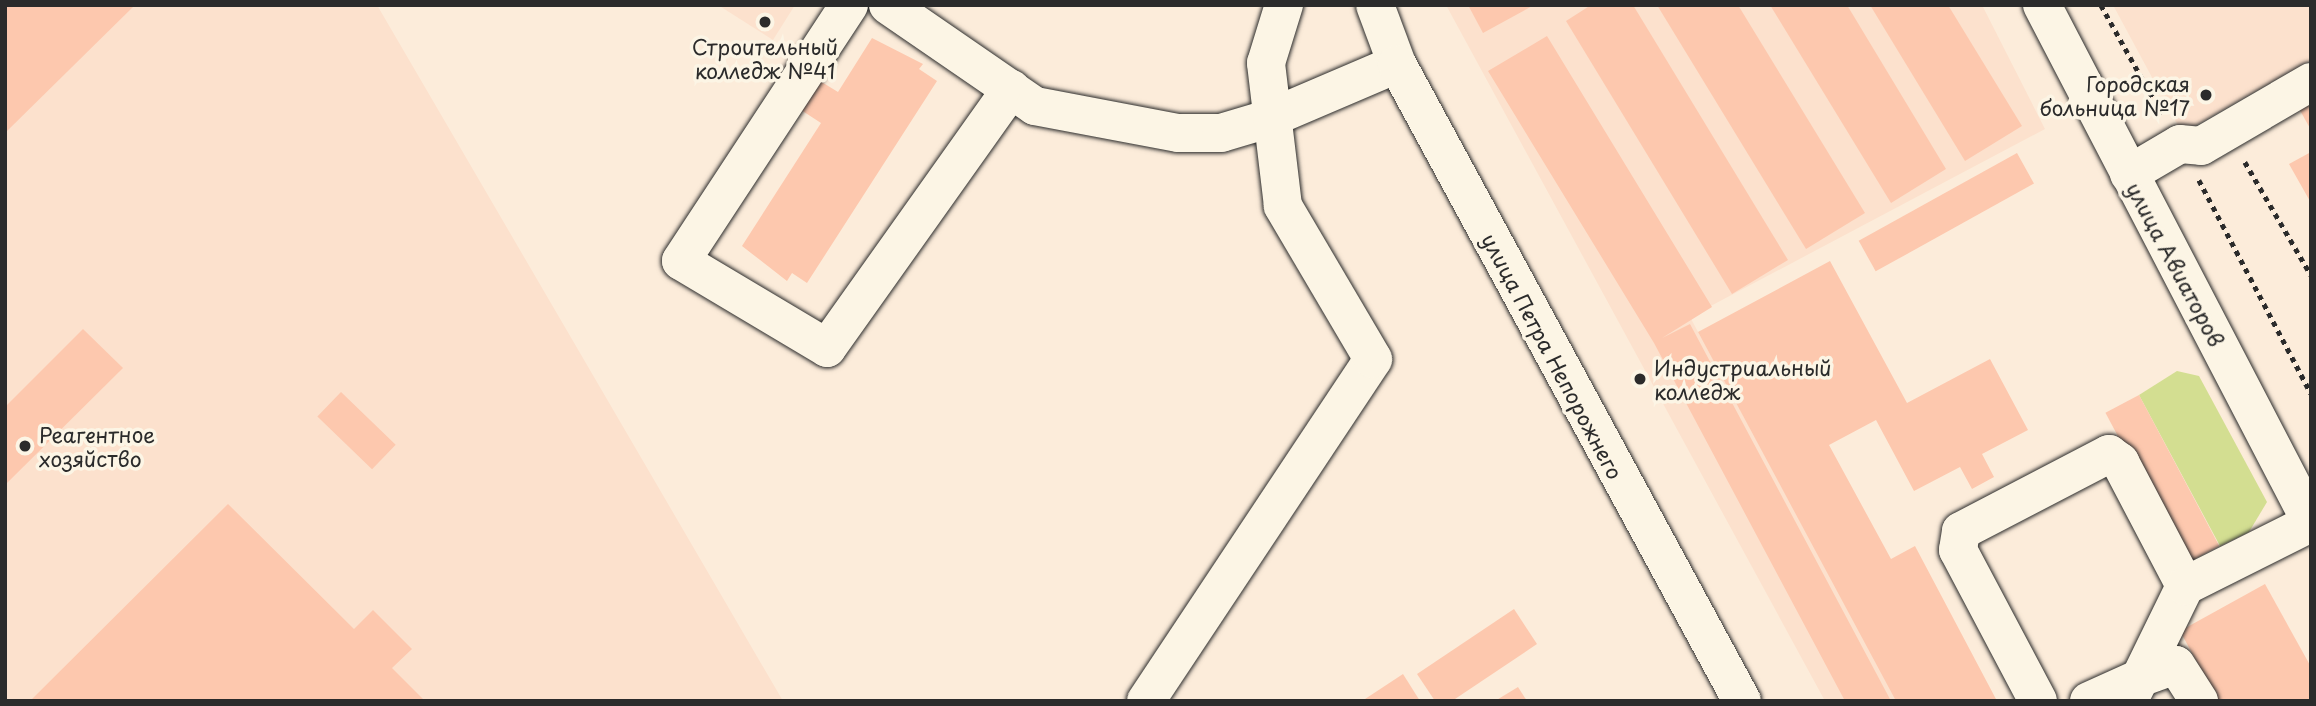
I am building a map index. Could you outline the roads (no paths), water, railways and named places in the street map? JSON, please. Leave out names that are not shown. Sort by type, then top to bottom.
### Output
[{"type":"street","points":[[849,5],[681,261],[828,348],[1011,89]]},
{"type":"street","points":[[888,5],[1035,106],[1178,133],[1221,133],[1268,119],[1397,64]]},
{"type":"street","points":[[1146,701],[1373,359],[1283,206],[1268,119],[1265,64],[1284,5]]},
{"type":"street","name":"улица Петра Непорожнего","points":[[1375,5],[1397,64],[1742,701]]},
{"type":"street","name":"улица Авиаторов","points":[[2042,5],[2311,522]]},
{"type":"street","points":[[2129,174],[2180,144],[2201,146],[2225,128],[2311,82]]},
{"type":"street","points":[[2038,701],[1958,550],[1961,531],[2109,454],[2120,462],[2185,586]]},
{"type":"street","points":[[2135,689],[2185,586],[2311,522]]},
{"type":"street","points":[[2089,701],[2135,689],[2176,664],[2199,701]]},
{"type":"place","name":"Строительный колледж №41","points":[[765,22]]},
{"type":"place","name":"Городская больница №17","points":[[2206,95]]},
{"type":"place","name":"Индустриальный колледж","points":[[1640,379]]},
{"type":"place","name":"Реагентное хозяйство","points":[[25,446]]}]
